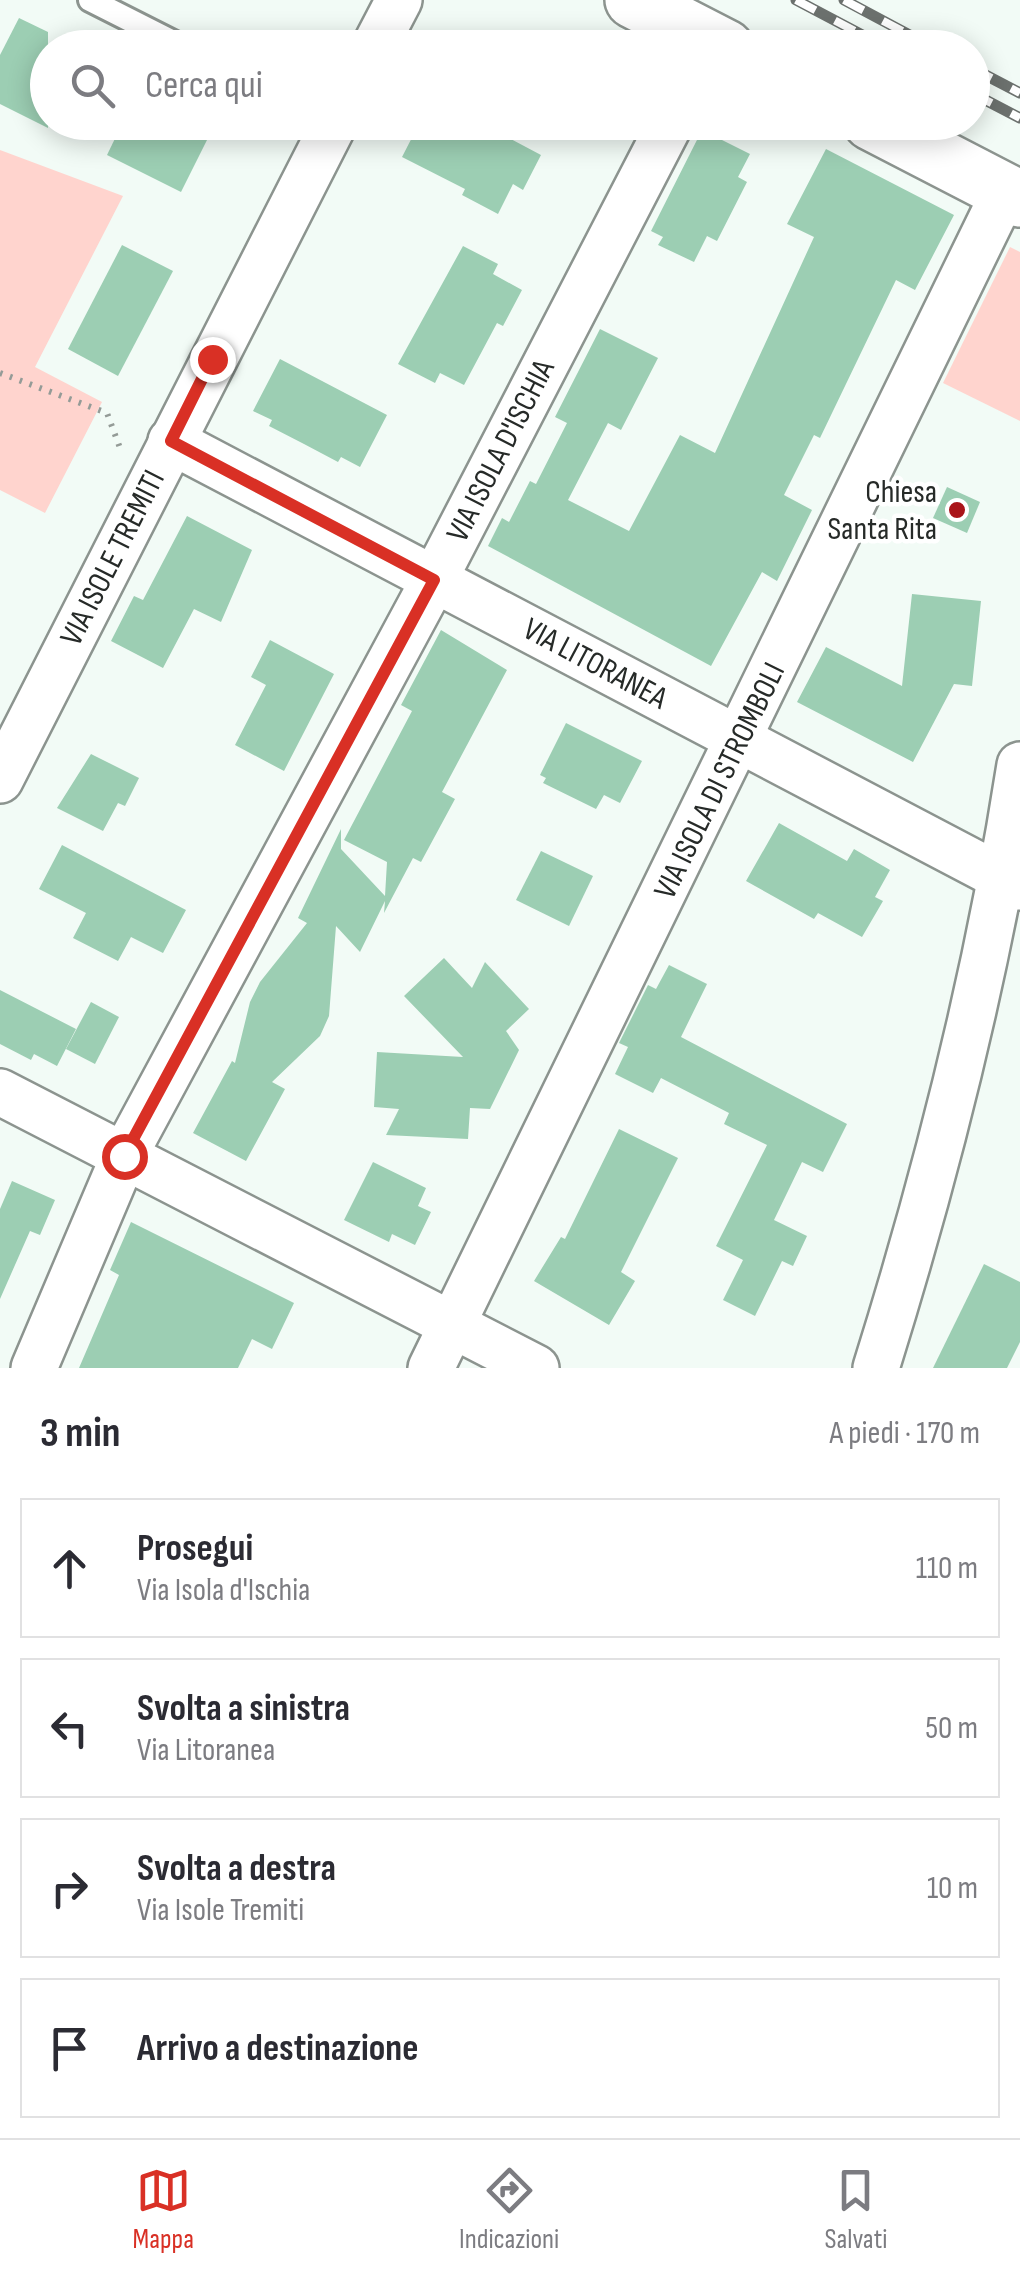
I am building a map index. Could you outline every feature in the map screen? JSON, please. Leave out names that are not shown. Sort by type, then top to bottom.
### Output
[{"type":"street","points":[[383,30],[399,0]]},
{"type":"street","points":[[633,0],[688,30]]},
{"type":"street","name":"VIA ISOLE TREMITI","points":[[0,780],[326,140]]},
{"type":"street","name":"VIA ISOLA D'ISCHIA","points":[[34,1368],[124,1156],[434,580],[662,140]]},
{"type":"street","points":[[906,140],[1012,195]]},
{"type":"street","name":"VIA ISOLA DI STROMBOLI","points":[[431,1368],[1012,195]]},
{"type":"street","name":"VIA LITORANEA","points":[[171,441],[1011,882]]},
{"type":"street","points":[[876,1368],[1011,882],[1020,765]]},
{"type":"street","points":[[0,1092],[536,1368]]},
{"type":"lane","points":[[90,0],[149,30]]},
{"type":"path","points":[[0,372],[107,413],[114,424],[124,464]]},
{"type":"shaded area","points":[[0,150],[123,196],[35,367],[102,402],[45,513],[0,490]]},
{"type":"shaded area","points":[[1010,247],[1020,252],[1020,421],[943,383]]},
{"type":"building","points":[[19,18],[44,30],[30,30],[30,119],[0,104],[0,55]]},
{"type":"building","points":[[114,140],[207,140],[181,192],[107,155]]},
{"type":"building","points":[[411,140],[513,140],[541,155],[523,190],[513,184],[498,214],[462,195],[465,189],[402,157]]},
{"type":"building","points":[[697,140],[722,140],[750,154],[738,177],[747,182],[717,241],[707,236],[694,262],[658,245],[663,237],[651,231]]},
{"type":"building","points":[[826,149],[954,215],[915,290],[896,280],[820,438],[814,435],[784,495],[812,510],[777,581],[762,572],[711,666],[488,546],[502,518],[509,522],[530,481],[536,484],[567,423],[555,417],[600,329],[658,358],[621,430],[608,423],[568,500],[629,531],[680,435],[715,453],[814,237],[787,224]]},
{"type":"building","points":[[122,245],[173,271],[118,376],[68,349]]},
{"type":"building","points":[[463,246],[498,264],[493,274],[522,290],[503,326],[497,323],[464,385],[440,373],[435,383],[398,364]]},
{"type":"building","points":[[280,359],[387,415],[360,467],[341,457],[338,462],[269,426],[272,420],[253,411]]},
{"type":"building","name":"Chiesa Santa Rita","points":[[947,487],[980,502],[967,533],[933,518]]},
{"type":"building","points":[[187,516],[252,550],[221,622],[194,609],[163,668],[111,641],[134,596],[143,600]]},
{"type":"building","points":[[912,594],[981,601],[972,686],[954,684],[913,762],[797,702],[826,647],[902,686]]},
{"type":"building","points":[[441,630],[507,670],[442,792],[455,799],[421,862],[413,858],[384,913],[385,901],[360,952],[336,926],[329,1016],[320,1036],[272,1082],[285,1089],[246,1161],[193,1133],[232,1061],[235,1063],[250,1002],[260,982],[307,923],[298,918],[341,829],[341,849],[385,896],[387,862],[344,840],[412,711],[401,705]]},
{"type":"building","points":[[270,640],[334,674],[284,771],[235,745],[266,685],[251,677]]},
{"type":"building","points":[[566,723],[642,761],[620,803],[604,795],[596,809],[543,783],[546,778],[540,775]]},
{"type":"building","points":[[91,754],[139,778],[125,806],[118,803],[103,831],[57,808]]},
{"type":"building","points":[[779,823],[847,861],[854,849],[890,870],[875,897],[883,901],[862,937],[818,913],[814,919],[746,881]]},
{"type":"building","points":[[62,845],[186,910],[163,953],[131,937],[118,961],[73,938],[86,913],[39,889]]},
{"type":"building","points":[[541,851],[593,876],[569,926],[516,900]]},
{"type":"building","points":[[444,958],[472,988],[485,962],[529,1009],[506,1031],[519,1050],[490,1109],[470,1108],[468,1139],[386,1135],[399,1109],[374,1107],[377,1052],[463,1057],[404,996]]},
{"type":"building","points":[[669,965],[707,984],[681,1037],[847,1124],[823,1172],[802,1162],[774,1220],[807,1236],[793,1266],[782,1261],[755,1316],[723,1300],[743,1260],[716,1246],[767,1145],[724,1124],[729,1113],[661,1078],[653,1093],[615,1074],[628,1047],[619,1043],[648,985],[656,989]]},
{"type":"building","points":[[0,990],[76,1029],[57,1066],[34,1054],[31,1060],[0,1044]]},
{"type":"building","points":[[91,1002],[119,1017],[95,1064],[66,1049]]},
{"type":"building","points":[[619,1129],[678,1158],[621,1272],[635,1281],[609,1325],[534,1281],[561,1237],[565,1239]]},
{"type":"building","points":[[373,1162],[426,1188],[418,1206],[431,1212],[415,1245],[392,1234],[389,1242],[344,1220]]},
{"type":"building","points":[[12,1181],[55,1200],[40,1235],[30,1231],[0,1299],[0,1209]]},
{"type":"building","points":[[131,1222],[294,1303],[272,1349],[252,1339],[238,1368],[79,1368],[119,1275],[110,1270]]},
{"type":"building","points":[[984,1264],[1020,1282],[1020,1342],[1007,1368],[933,1368]]},
{"type":"railway","points":[[796,0],[853,30]]},
{"type":"railway","points":[[844,0],[900,30]]},
{"type":"railway","points":[[990,77],[1020,93]]},
{"type":"railway","points":[[990,102],[1020,118]]},
{"type":"place","name":"Chiesa Santa Rita","points":[[957,510]]},
{"type":"route","points":[[124,1156],[434,580],[171,441],[212,359]]}]
